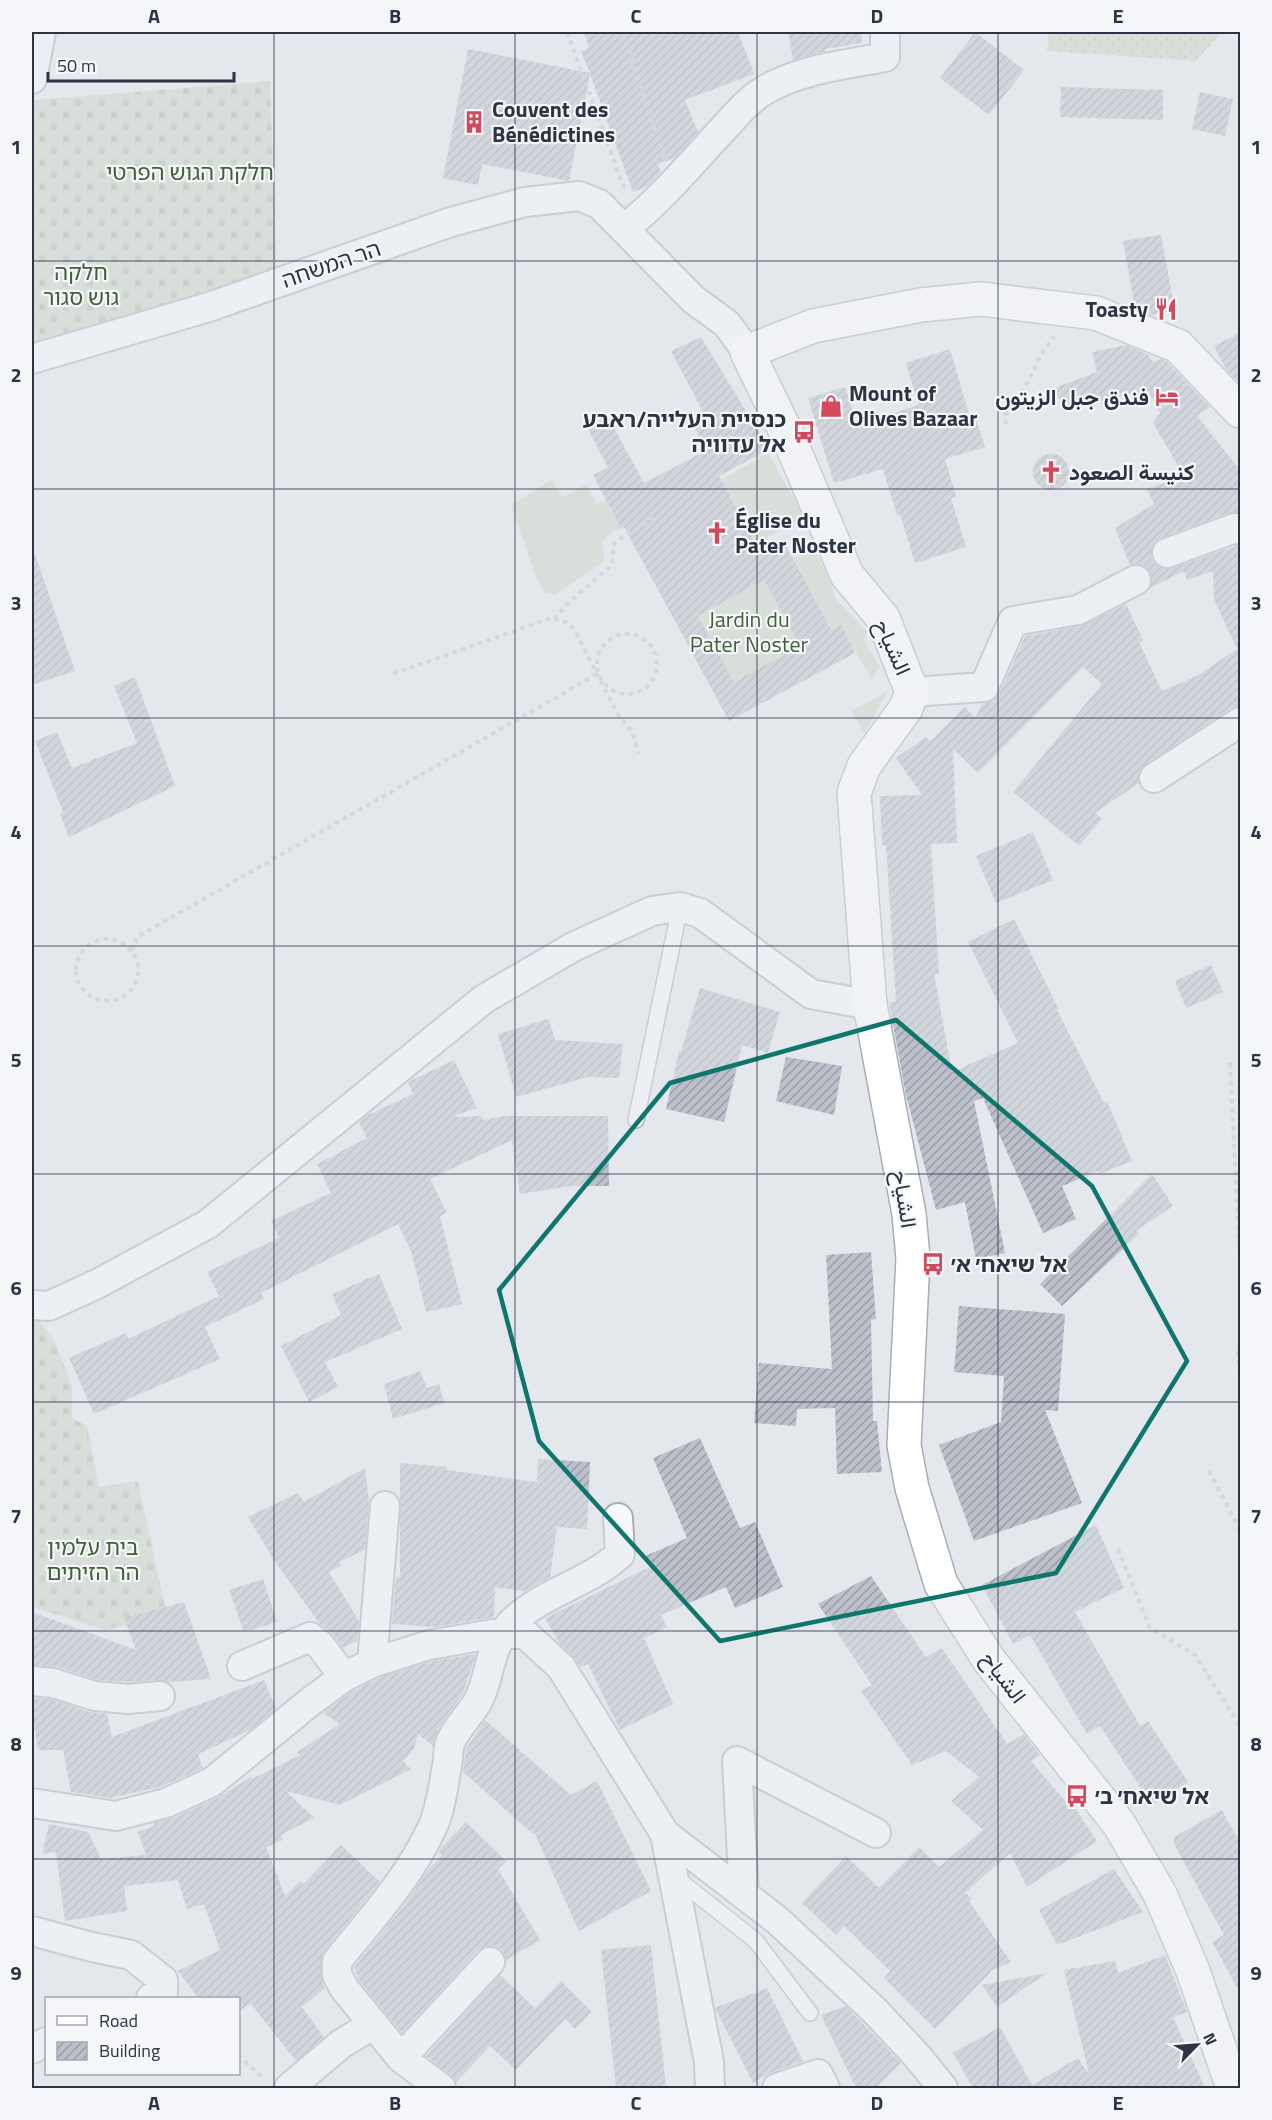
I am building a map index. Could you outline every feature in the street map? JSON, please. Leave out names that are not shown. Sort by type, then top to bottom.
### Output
[{"type":"street","points":[[32,79],[41,32]]},
{"type":"street","points":[[629,225],[755,96],[810,71],[885,57],[885,32]]},
{"type":"street","name":"הר המשחה","points":[[32,359],[209,308],[451,222],[525,202],[579,196],[599,204],[629,225],[694,300],[727,324],[747,352]]},
{"type":"street","points":[[747,352],[813,326],[921,305],[981,299],[1096,313],[1178,346],[1237,401]]},
{"type":"street","name":"الشياح","points":[[747,352],[788,436],[847,574],[883,618],[912,692],[906,708],[864,766],[854,793],[870,1005],[909,1214],[913,1258],[904,1445],[912,1488],[941,1584],[989,1660],[1119,1824],[1160,1894],[1193,1971],[1233,2088]]},
{"type":"street","points":[[1167,553],[1234,528],[1240,530]]},
{"type":"street","points":[[912,692],[984,687],[1013,621],[1078,610],[1136,580]]},
{"type":"street","points":[[1154,778],[1240,722]]},
{"type":"street","points":[[32,1305],[49,1306],[97,1284],[208,1224],[484,999],[573,947],[652,911],[680,907],[700,913],[811,994],[870,1005]]},
{"type":"street","points":[[372,1663],[385,1506]]},
{"type":"street","points":[[441,2088],[401,2058],[344,1988],[337,1975],[337,1961],[409,1872],[433,1826],[441,1800],[450,1743],[478,1701],[503,1634],[513,1622],[534,1606],[607,1566],[620,1554],[618,1518]]},
{"type":"street","points":[[32,1803],[116,1816],[166,1803],[212,1782],[310,1702],[344,1677],[372,1663],[429,1645],[492,1634],[525,1634],[561,1667],[665,1834],[777,1920],[874,2010],[918,2056],[943,2088]]},
{"type":"street","points":[[242,1666],[310,1637],[320,1645],[344,1677]]},
{"type":"street","points":[[32,1681],[53,1683],[95,1696],[128,1699],[160,1696]]},
{"type":"street","points":[[744,1895],[737,1761],[876,1833]]},
{"type":"street","points":[[665,1834],[709,2062],[710,2088]]},
{"type":"street","points":[[32,1930],[92,1947],[130,1954],[163,1980],[162,1993],[153,1997]]},
{"type":"street","points":[[401,2058],[490,1962]]},
{"type":"street","points":[[278,2085],[374,2024]]},
{"type":"street","points":[[777,2088],[818,2074],[825,2088]]},
{"type":"lane","points":[[636,1120],[680,907]]},
{"type":"lane","points":[[673,1875],[756,1941],[810,2013]]},
{"type":"path","points":[[567,32],[629,225]]},
{"type":"path","points":[[623,33],[672,183]]},
{"type":"path","points":[[1006,424],[1005,415],[1028,382],[1041,354]]},
{"type":"path","points":[[554,619],[567,604],[612,565],[614,543],[653,518]]},
{"type":"path","points":[[393,674],[550,618],[566,622],[574,629],[617,713],[633,733],[638,753]]},
{"type":"path","points":[[629,634],[639,637],[655,652],[656,673],[651,682],[640,691],[621,694],[612,690],[597,674],[599,653],[609,639],[619,635],[629,634]]},
{"type":"path","points":[[132,951],[124,943],[112,939],[101,939],[83,948],[77,958],[75,968],[79,984],[85,993],[94,999],[105,1001],[119,999],[136,983],[137,961],[132,951],[137,937],[597,674]]},
{"type":"path","points":[[1230,1063],[1240,1263]]},
{"type":"path","points":[[1240,1342],[1238,1352],[1240,1373]]},
{"type":"path","points":[[1209,1471],[1240,1531]]},
{"type":"path","points":[[1118,1549],[1150,1628],[1195,1655],[1240,1726]]},
{"type":"path","points":[[240,2056],[278,2085]]},
{"type":"highlighted area","points":[[896,1020],[1092,1186],[1187,1361],[1056,1573],[720,1641],[539,1441],[499,1290],[670,1083]]},
{"type":"green space","points":[[1049,32],[1222,32],[1196,61],[1047,51]]},
{"type":"green space","name":"חלקת הגוש הפרטי","points":[[270,81],[277,278],[32,357],[32,111],[34,100]]},
{"type":"green space","points":[[768,453],[804,516],[756,544],[721,480]]},
{"type":"green space","points":[[552,480],[562,497],[586,485],[596,504],[606,500],[621,529],[602,541],[605,561],[555,595],[548,592],[545,594],[536,577],[511,505]]},
{"type":"green space","points":[[810,544],[827,572],[836,599],[867,631],[864,640],[880,667],[871,679],[853,647],[823,640],[779,565],[799,556],[798,550]]},
{"type":"green space","name":"Jardin du Pater Noster","points":[[764,580],[800,646],[734,682],[698,616]]},
{"type":"green space","points":[[888,691],[864,734],[852,711]]},
{"type":"green space","name":"בית עלמין הר הזיתים","points":[[32,1321],[39,1321],[55,1342],[72,1385],[72,1418],[87,1426],[99,1487],[138,1481],[167,1616],[106,1630],[32,1607]]},
{"type":"building","points":[[584,32],[738,32],[754,74],[685,100],[698,132],[675,158],[658,164],[661,172],[646,187],[633,192],[590,74],[569,181],[482,164],[478,185],[443,178],[468,49],[590,73],[581,51],[589,48]]},
{"type":"building","points":[[788,32],[861,32],[862,43],[825,49],[826,51],[793,60]]},
{"type":"building","points":[[975,32],[1024,70],[989,115],[940,78]]},
{"type":"building","points":[[1061,87],[1163,90],[1163,120],[1060,117]]},
{"type":"building","points":[[1200,92],[1233,99],[1225,136],[1192,129]]},
{"type":"building","points":[[1161,235],[1175,311],[1151,315],[1135,309],[1123,241]]},
{"type":"building","points":[[1240,333],[1240,384],[1226,369],[1214,346]]},
{"type":"building","points":[[701,337],[769,449],[719,476],[760,552],[783,540],[831,630],[841,625],[855,653],[729,721],[624,527],[621,529],[593,475],[608,467],[587,427],[608,417],[644,483],[707,450],[688,416],[702,410],[671,351]],"holes":[[[764,580],[800,646],[734,682],[698,616]]]},
{"type":"building","points":[[1126,345],[1149,355],[1152,362],[1161,359],[1167,362],[1210,407],[1197,416],[1240,470],[1240,513],[1229,513],[1161,538],[1154,543],[1151,558],[1156,565],[1165,569],[1173,568],[1240,546],[1240,706],[1231,708],[1145,765],[1139,771],[1139,783],[1095,813],[1102,819],[1079,846],[1013,792],[1102,684],[1083,667],[978,773],[953,749],[957,843],[931,844],[939,974],[934,974],[952,1072],[1018,1043],[968,942],[1014,919],[1104,1103],[1107,1101],[1132,1161],[1099,1174],[1098,1171],[1062,1186],[1076,1219],[1043,1233],[983,1098],[974,1101],[1005,1253],[976,1259],[965,1202],[936,1210],[906,1095],[889,1003],[896,1001],[886,845],[882,845],[880,796],[922,795],[896,758],[926,737],[930,742],[965,707],[975,718],[982,704],[993,701],[999,694],[1025,636],[1081,626],[1126,604],[1143,640],[1139,642],[1162,691],[1197,676],[1237,649],[1214,599],[1213,571],[1187,580],[1184,571],[1150,588],[1152,580],[1150,572],[1144,566],[1130,565],[1115,528],[1154,504],[1147,489],[1184,476],[1153,423],[1160,413],[1148,391],[1074,407],[1047,391],[1097,372],[1092,352]]},
{"type":"building","points":[[950,349],[971,421],[976,419],[985,447],[945,459],[956,496],[951,498],[966,547],[915,563],[883,469],[834,483],[808,398],[845,387],[857,424],[919,405],[906,363]]},
{"type":"building","name":"كنيسة الصعود","points":[[1051,454],[1064,459],[1069,472],[1064,485],[1051,490],[1038,485],[1033,472],[1038,459]]},
{"type":"building","points":[[35,554],[75,671],[32,685],[32,555]]},
{"type":"building","points":[[135,677],[175,786],[69,837],[60,814],[63,812],[35,741],[57,732],[72,768],[137,743],[114,686]]},
{"type":"building","points":[[1033,832],[1053,880],[996,903],[976,856]]},
{"type":"building","points":[[1211,965],[1223,992],[1186,1008],[1175,981]]},
{"type":"building","points":[[700,988],[780,1012],[768,1053],[742,1045],[724,1122],[666,1109],[679,1051],[681,1052]]},
{"type":"building","points":[[549,1019],[555,1040],[623,1044],[619,1078],[588,1077],[516,1097],[498,1034]]},
{"type":"building","points":[[786,1057],[842,1066],[834,1115],[776,1101]]},
{"type":"building","points":[[454,1060],[477,1108],[456,1115],[456,1117],[481,1116],[483,1120],[504,1116],[608,1116],[609,1186],[571,1186],[520,1194],[512,1140],[430,1179],[447,1213],[440,1216],[462,1304],[426,1312],[411,1251],[398,1224],[261,1293],[264,1299],[205,1327],[220,1359],[94,1414],[69,1358],[126,1333],[128,1339],[219,1296],[207,1272],[279,1238],[271,1221],[331,1193],[317,1164],[367,1138],[359,1122],[368,1115],[413,1094],[408,1082]]},
{"type":"building","points":[[1152,1174],[1173,1206],[1136,1231],[1139,1234],[1062,1306],[1040,1284]]},
{"type":"building","points":[[871,1252],[876,1319],[871,1320],[873,1421],[877,1421],[882,1472],[837,1474],[835,1408],[797,1409],[796,1426],[754,1423],[759,1363],[832,1369],[826,1255]]},
{"type":"building","points":[[379,1274],[402,1329],[325,1362],[338,1387],[309,1402],[281,1346],[341,1315],[332,1294]]},
{"type":"building","points":[[959,1306],[1065,1314],[1058,1411],[1045,1410],[1082,1503],[974,1541],[939,1445],[1001,1422],[1004,1376],[954,1372]]},
{"type":"building","points":[[420,1371],[427,1388],[439,1384],[444,1403],[393,1419],[384,1384]]},
{"type":"building","points":[[700,1438],[740,1528],[755,1522],[783,1587],[735,1608],[726,1587],[661,1615],[667,1627],[644,1638],[673,1704],[620,1730],[588,1664],[580,1667],[572,1655],[560,1644],[545,1618],[650,1567],[645,1556],[687,1538],[653,1458]]},
{"type":"building","points":[[538,1459],[590,1462],[587,1529],[557,1527],[550,1577],[525,1591],[495,1587],[494,1617],[435,1627],[392,1624],[396,1577],[400,1577],[400,1463],[447,1467],[446,1470],[537,1482]]},
{"type":"building","points":[[365,1468],[369,1502],[365,1550],[339,1562],[341,1566],[329,1572],[359,1621],[357,1641],[343,1648],[331,1632],[319,1623],[274,1560],[248,1517],[298,1493],[304,1502]]},
{"type":"building","points":[[1096,1525],[1124,1588],[1075,1612],[1140,1726],[1148,1721],[1188,1782],[1152,1805],[1100,1726],[1087,1734],[1030,1635],[1013,1644],[982,1585]]},
{"type":"building","points":[[871,1576],[926,1657],[942,1648],[1007,1744],[1024,1734],[1040,1755],[1031,1761],[1066,1802],[1069,1799],[1097,1841],[1027,1887],[1010,1853],[965,1893],[972,1899],[969,1901],[1011,1962],[990,1971],[935,2029],[884,1978],[890,1971],[844,1926],[836,1935],[802,1903],[846,1856],[879,1888],[919,1847],[939,1867],[983,1830],[951,1801],[979,1777],[946,1751],[912,1765],[861,1691],[872,1685],[818,1604]]},
{"type":"building","points":[[263,1579],[277,1622],[244,1632],[229,1590]]},
{"type":"building","points":[[184,1602],[211,1679],[168,1682],[98,1680],[58,1667],[32,1665],[32,1612],[136,1650],[124,1618]]},
{"type":"building","points":[[476,1654],[463,1693],[438,1729],[433,1746],[418,1734],[414,1749],[403,1761],[411,1769],[340,1805],[286,1791],[314,1818],[281,1835],[283,1840],[266,1847],[285,1896],[300,1881],[304,1884],[341,1845],[380,1882],[324,1951],[321,1975],[325,1988],[302,2007],[324,2037],[296,2061],[251,2004],[240,2010],[240,1997],[197,1997],[178,1971],[220,1950],[204,1904],[187,1909],[178,1880],[124,1886],[127,1911],[65,1921],[56,1852],[42,1854],[49,1824],[88,1832],[101,1859],[146,1855],[138,1832],[154,1826],[153,1823],[173,1818],[219,1797],[251,1777],[252,1779],[300,1755],[297,1752],[340,1724],[323,1713],[353,1691],[378,1678],[433,1661]]},
{"type":"building","points":[[264,1680],[276,1709],[250,1730],[198,1754],[203,1768],[160,1787],[110,1798],[71,1792],[63,1750],[38,1750],[32,1698],[50,1699],[90,1712],[107,1714],[112,1737]]},
{"type":"building","points":[[485,1720],[571,1795],[597,1781],[651,1891],[579,1931],[534,1832],[533,1834],[463,1772],[466,1749]]},
{"type":"building","points":[[1222,1810],[1240,1843],[1240,1993],[1212,1942],[1224,1935],[1174,1844],[1174,1837]]},
{"type":"building","points":[[466,1822],[506,1861],[498,1869],[540,1940],[506,1960],[502,1950],[494,1946],[486,1946],[478,1950],[402,2033],[358,1979],[354,1967],[442,1855],[440,1849]]},
{"type":"building","points":[[1114,1869],[1143,1912],[1057,1945],[1039,1910]]},
{"type":"building","points":[[651,1945],[666,2088],[616,2088],[601,1950]]},
{"type":"building","points":[[1165,1955],[1187,2012],[1173,2017],[1205,2088],[973,2088],[953,2053],[1000,2027],[1032,2085],[1078,2058],[1089,2074],[1064,1970],[1115,1961],[1118,1973]]},
{"type":"building","points":[[1047,1973],[997,2007],[982,1985]]},
{"type":"building","points":[[500,1975],[535,2008],[561,1981],[592,2012],[575,2029],[565,2019],[516,2070],[490,2046],[456,2082],[451,2075],[426,2056]]},
{"type":"building","points":[[767,1988],[803,2061],[772,2072],[753,2083],[715,2008]]},
{"type":"building","points":[[846,2006],[901,2063],[876,2088],[856,2088],[821,2015]]},
{"type":"place","name":"Couvent des Bénédictines","points":[[474,122]]},
{"type":"place","name":"Toasty","points":[[1166,309]]},
{"type":"place","name":"فندق جبل الزيتون","points":[[1167,397]]},
{"type":"place","name":"Mount of Olives Bazaar","points":[[831,406]]},
{"type":"place","name":"כנסיית העלייה/ראבע אל עדוויה","points":[[804,432]]},
{"type":"place","name":"كنيسة الصعود","points":[[1051,472]]},
{"type":"place","name":"Église du Pater Noster","points":[[717,533]]},
{"type":"place","name":"אל שיאח׳ א׳","points":[[933,1264]]},
{"type":"place","name":"אל שיאח׳ ב׳","points":[[1077,1796]]},
{"type":"park label","name":"חלקה גוש סגור","points":[[81,284]]}]
